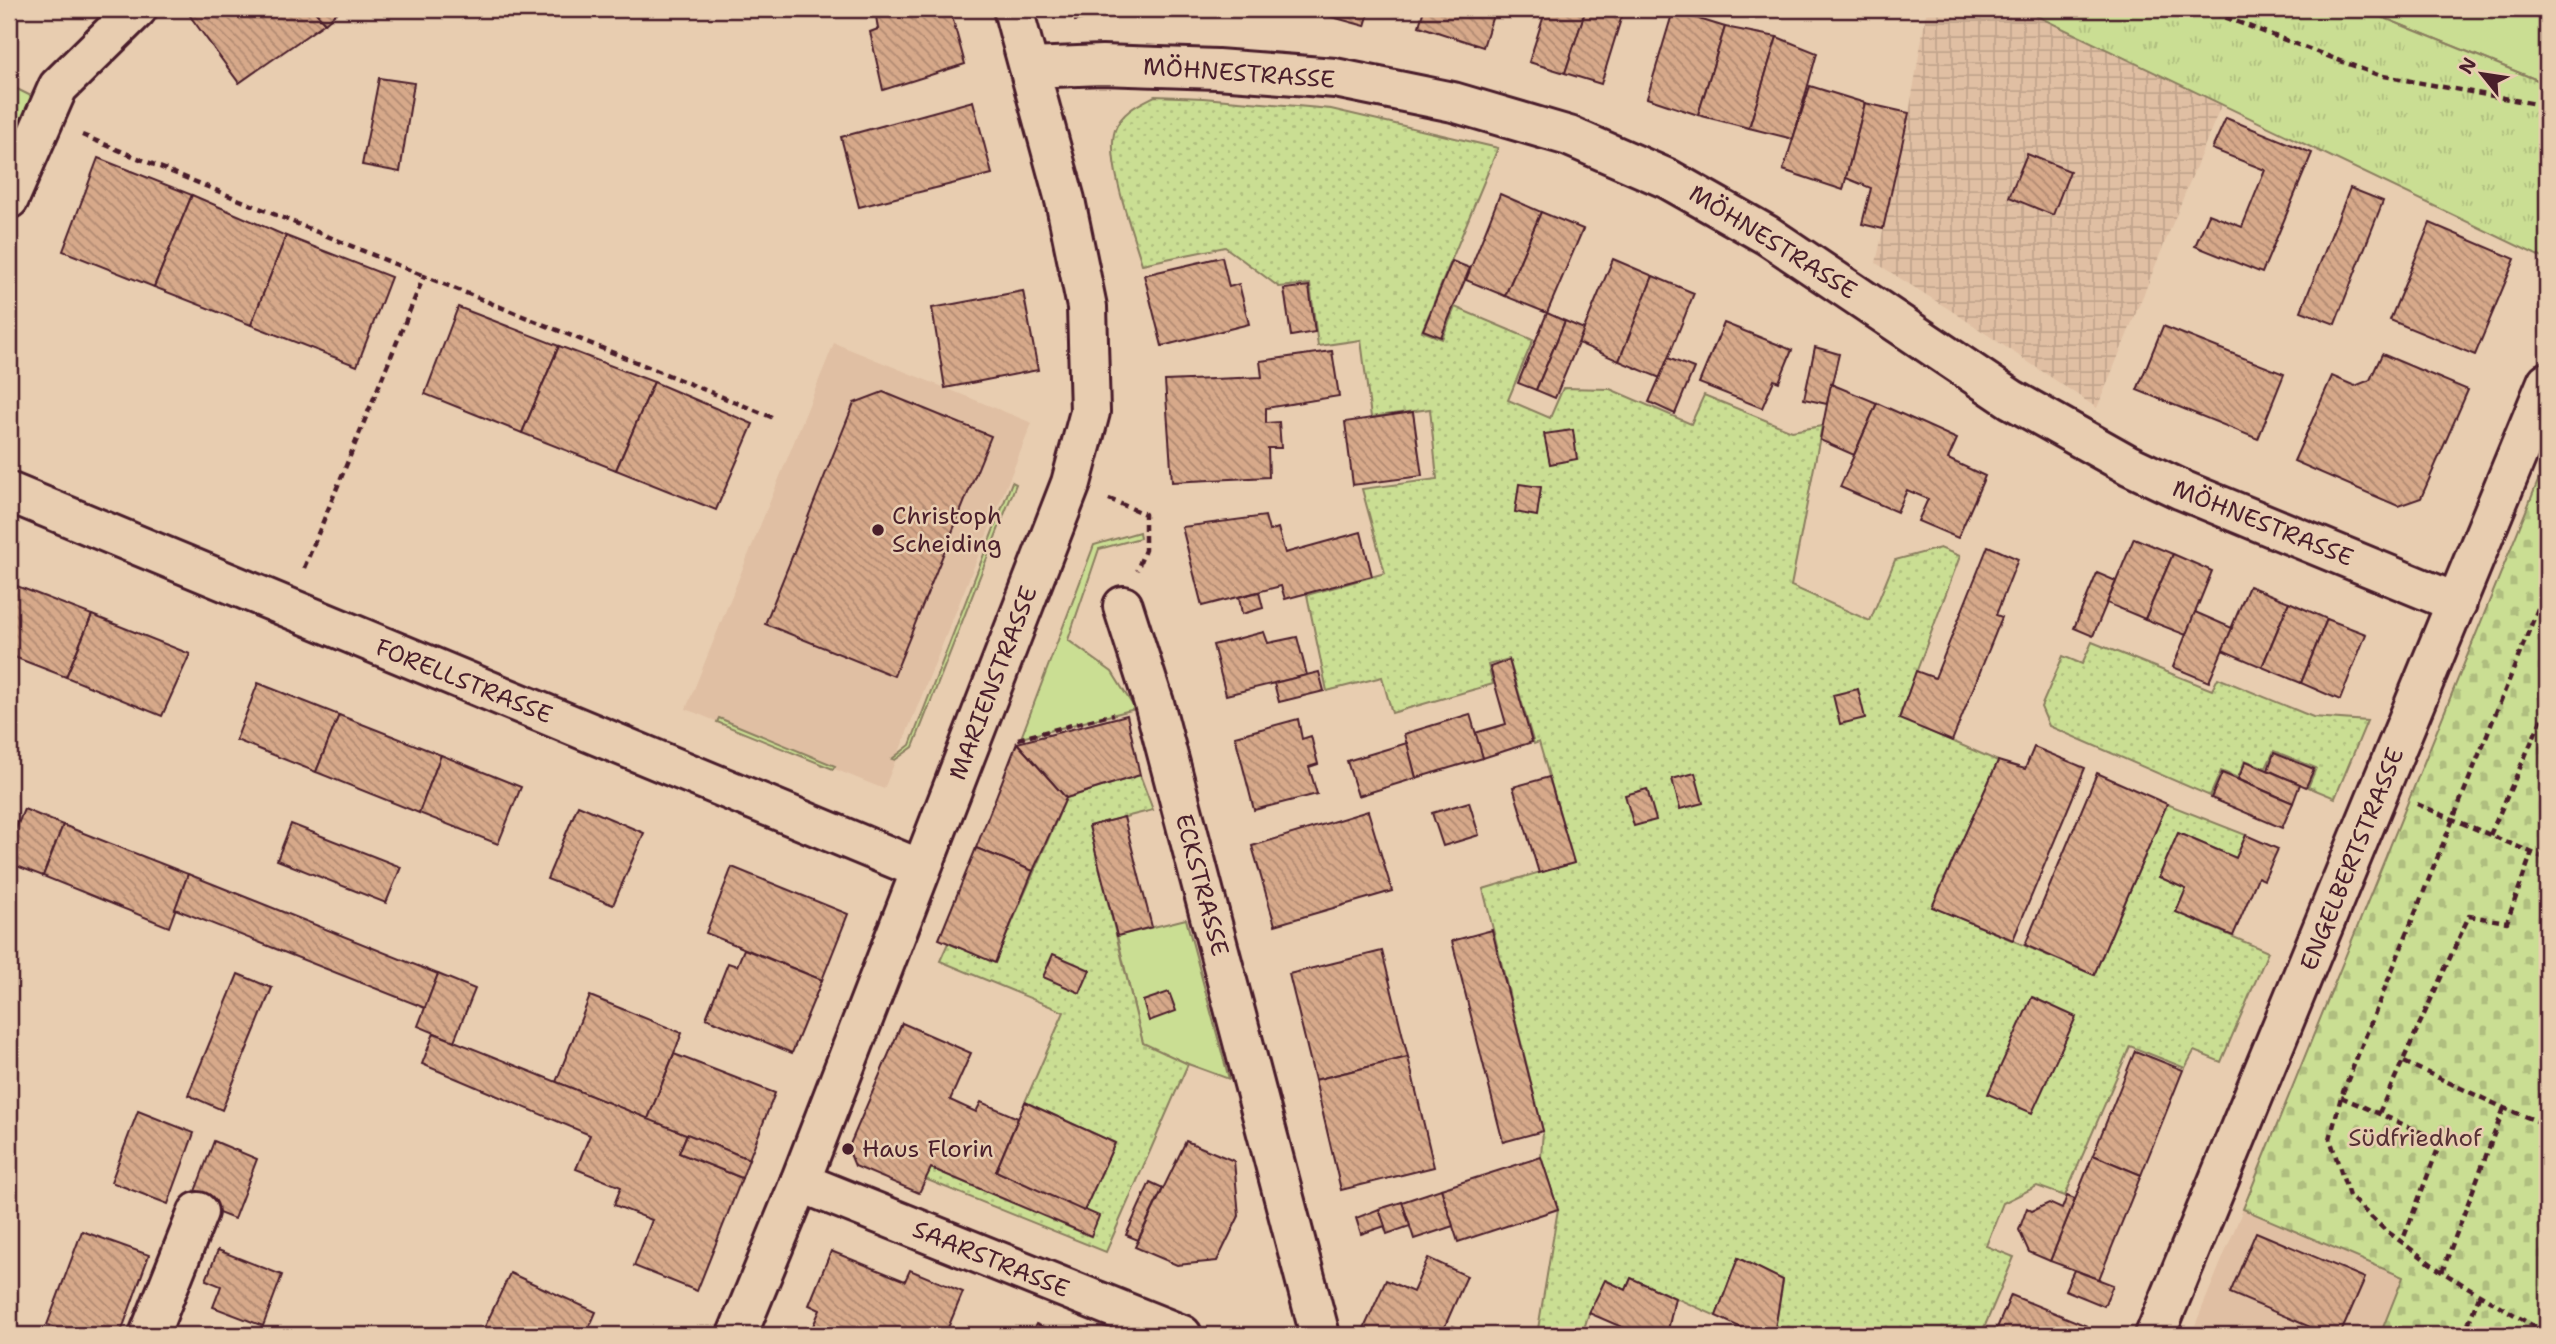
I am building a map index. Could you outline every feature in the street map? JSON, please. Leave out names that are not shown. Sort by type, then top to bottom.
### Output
[{"type":"street","points":[[9,199],[58,87],[137,9]]},
{"type":"street","name":"MARIENSTRASSE","points":[[737,1335],[800,1182],[1071,483],[1090,412],[1087,307],[1065,200],[1013,9]]},
{"type":"street","name":"MÖHNESTRASSE","points":[[1030,68],[1102,65],[1217,69],[1335,78],[1453,102],[1569,136],[1668,179],[1767,234],[2011,399],[2117,459],[2182,490],[2457,603]]},
{"type":"street","name":"ENGELBERTSTRASSE","points":[[2155,1335],[2547,382]]},
{"type":"street","name":"FORELLSTRASSE","points":[[9,492],[920,869]]},
{"type":"street","name":"ECKSTRASSE","points":[[1123,607],[1154,703],[1320,1335]]},
{"type":"street","name":"SAARSTRASSE","points":[[800,1182],[1182,1335]]},
{"type":"street","points":[[149,1335],[198,1212]]},
{"type":"path","points":[[2203,9],[2378,75],[2547,106]]},
{"type":"path","points":[[44,119],[774,418]]},
{"type":"path","points":[[288,608],[424,275]]},
{"type":"path","points":[[1071,483],[1145,514],[1145,550],[1123,607]]},
{"type":"path","points":[[2547,586],[2455,820],[2341,1097],[2330,1139],[2349,1196],[2441,1272],[2547,1334]]},
{"type":"path","points":[[966,753],[1154,703]]},
{"type":"path","points":[[2490,835],[2547,707]]},
{"type":"path","points":[[2381,789],[2545,858],[2547,848]]},
{"type":"path","points":[[2379,1113],[2469,916],[2507,922],[2532,852]]},
{"type":"path","points":[[2404,1061],[2547,1125]]},
{"type":"path","points":[[2341,1097],[2441,1141],[2402,1242]]},
{"type":"path","points":[[2441,1272],[2504,1108]]},
{"type":"path","points":[[2464,1335],[2479,1296]]},
{"type":"shaded area","points":[[1927,9],[2022,9],[2222,103],[2097,408],[1876,263],[1909,113]]},
{"type":"shaded area","points":[[834,343],[1032,423],[884,789],[686,709]]},
{"type":"shaded area","points":[[2243,1209],[2403,1277],[2380,1335],[2191,1335]]},
{"type":"green space","points":[[2022,9],[2362,9],[2547,84],[2547,260]]},
{"type":"green space","points":[[2362,9],[2547,9],[2547,84]]},
{"type":"green space","points":[[9,85],[39,100],[15,149],[9,147]]},
{"type":"green space","points":[[1155,96],[1331,109],[1498,148],[1422,331],[1442,339],[1455,307],[1533,340],[1508,400],[1550,418],[1563,388],[1610,389],[1691,424],[1704,395],[1792,431],[1822,426],[1791,586],[1870,621],[1895,560],[1940,548],[1960,556],[1899,718],[1998,761],[1933,907],[2094,975],[2167,804],[2246,835],[2236,858],[2178,833],[2159,877],[2186,889],[2176,912],[2268,952],[2221,1062],[2194,1051],[2185,1068],[2130,1046],[2065,1196],[2037,1186],[2003,1203],[1986,1246],[2014,1257],[1981,1335],[1774,1335],[1783,1280],[1738,1258],[1716,1316],[1631,1278],[1626,1290],[1606,1280],[1589,1313],[1582,1335],[1537,1335],[1558,1209],[1541,1157],[1543,1131],[1483,889],[1574,862],[1539,742],[1534,744],[1509,659],[1488,665],[1493,684],[1392,713],[1382,677],[1327,691],[1307,595],[1385,573],[1362,489],[1437,479],[1430,409],[1371,417],[1361,340],[1318,346],[1310,284],[1279,287],[1225,247],[1142,264],[1121,197],[1113,143],[1115,130],[1122,118],[1131,109]]},
{"type":"green space","name":"Südfriedhof","points":[[2547,459],[2547,1335],[2380,1335],[2403,1277],[2243,1209]]},
{"type":"green space","points":[[1012,482],[1016,484],[913,747],[895,760],[892,759],[910,745]]},
{"type":"green space","points":[[1139,532],[1140,538],[1099,549],[1068,640],[1112,672],[1135,709],[1021,738],[1094,545]]},
{"type":"green space","points":[[2092,642],[2212,690],[2218,678],[2313,717],[2367,721],[2335,798],[2308,787],[2316,768],[2274,751],[2266,768],[2245,760],[2238,778],[2221,771],[2210,796],[2049,726],[2041,707],[2063,656],[2082,664]]},
{"type":"green space","points":[[719,718],[835,766],[833,769],[717,722]]},
{"type":"green space","points":[[1140,775],[1153,810],[1089,826],[1143,1043],[1188,1064],[1106,1252],[925,1179],[931,1168],[1090,1236],[1084,1211],[1115,1143],[1025,1102],[1064,1012],[940,961],[948,943],[995,962],[1066,798]]},
{"type":"green space","points":[[1186,919],[1229,1079],[1143,1044],[1117,936]]},
{"type":"building","points":[[199,9],[313,9],[325,23],[239,83],[190,16]]},
{"type":"building","points":[[313,9],[341,9],[325,23]]},
{"type":"building","points":[[874,9],[906,9],[876,16]]},
{"type":"building","points":[[906,9],[950,9],[965,64],[883,90],[870,32],[878,29],[876,16]]},
{"type":"building","points":[[1072,9],[1123,9],[1075,21]]},
{"type":"building","points":[[1303,9],[1370,9],[1365,26]]},
{"type":"building","points":[[1424,9],[1495,9],[1483,47],[1419,26]]},
{"type":"building","points":[[1546,9],[1586,9],[1565,73],[1529,62]]},
{"type":"building","points":[[1586,9],[1624,9],[1601,84],[1565,73]]},
{"type":"building","points":[[1673,11],[1725,27],[1698,115],[1647,98]]},
{"type":"building","points":[[1725,27],[1777,37],[1749,128],[1698,115]]},
{"type":"building","points":[[1777,37],[1817,53],[1793,139],[1749,128]]},
{"type":"building","points":[[379,78],[414,83],[400,172],[362,165]]},
{"type":"building","points":[[1810,86],[1865,103],[1843,190],[1783,170]]},
{"type":"building","points":[[973,101],[992,174],[859,207],[841,137]]},
{"type":"building","points":[[1865,103],[1909,113],[1883,229],[1862,224],[1871,188],[1846,178]]},
{"type":"building","points":[[2226,118],[2312,153],[2262,273],[2195,246],[2209,214],[2242,227],[2265,170],[2212,149]]},
{"type":"building","points":[[2027,154],[2070,171],[2053,215],[2009,197]]},
{"type":"building","points":[[98,158],[192,195],[154,287],[63,251]]},
{"type":"building","points":[[2350,188],[2383,201],[2335,324],[2301,311]]},
{"type":"building","points":[[1500,194],[1541,212],[1505,296],[1466,280]]},
{"type":"building","points":[[192,195],[286,236],[251,325],[154,287]]},
{"type":"building","points":[[1541,212],[1583,229],[1547,313],[1505,296]]},
{"type":"building","points":[[2430,223],[2515,259],[2475,355],[2390,320]]},
{"type":"building","points":[[286,236],[391,277],[357,366],[251,325]]},
{"type":"building","points":[[1222,257],[1229,287],[1239,284],[1249,324],[1162,346],[1144,275]]},
{"type":"building","points":[[1613,259],[1653,276],[1619,361],[1578,343]]},
{"type":"building","points":[[1452,261],[1470,268],[1441,337],[1423,330]]},
{"type":"building","points":[[1653,276],[1694,293],[1660,378],[1619,361]]},
{"type":"building","points":[[1309,286],[1315,332],[1291,336],[1284,289]]},
{"type":"building","points":[[1023,291],[1038,370],[945,388],[932,308]]},
{"type":"building","points":[[458,307],[559,346],[522,433],[425,394]]},
{"type":"building","points":[[1547,313],[1565,321],[1536,390],[1518,383]]},
{"type":"building","points":[[1565,321],[1584,329],[1555,398],[1536,390]]},
{"type":"building","points":[[1724,323],[1792,350],[1779,382],[1774,380],[1762,408],[1699,383]]},
{"type":"building","points":[[2163,326],[2284,374],[2258,439],[2137,390]]},
{"type":"building","points":[[559,346],[654,382],[616,470],[522,433]]},
{"type":"building","points":[[1815,347],[1839,354],[1827,404],[1804,399]]},
{"type":"building","points":[[1332,351],[1339,396],[1266,408],[1266,423],[1279,422],[1281,448],[1268,448],[1269,477],[1172,482],[1165,381],[1262,377],[1260,361]]},
{"type":"building","points":[[2382,354],[2468,390],[2421,498],[2398,506],[2294,461],[2332,376],[2355,386],[2370,380]]},
{"type":"building","points":[[1668,358],[1694,368],[1675,414],[1649,402]]},
{"type":"building","points":[[654,382],[753,424],[716,510],[616,470]]},
{"type":"building","points":[[1831,384],[1877,403],[1854,455],[1820,440]]},
{"type":"building","name":"Christoph Scheiding","points":[[883,392],[991,436],[894,676],[765,624],[854,403]]},
{"type":"building","points":[[1877,403],[1957,439],[1948,459],[1985,476],[1958,538],[1918,521],[1928,499],[1907,490],[1897,512],[1840,487]]},
{"type":"building","points":[[1413,412],[1422,476],[1353,485],[1345,422]]},
{"type":"building","points":[[1573,430],[1577,459],[1550,464],[1544,434]]},
{"type":"building","points":[[1519,484],[1541,487],[1537,516],[1515,512]]},
{"type":"building","points":[[1265,516],[1269,531],[1278,528],[1285,553],[1361,532],[1372,576],[1285,599],[1281,586],[1202,606],[1182,527]]},
{"type":"building","points":[[2134,538],[2173,554],[2145,619],[2107,603]]},
{"type":"building","points":[[1988,546],[2018,559],[1996,615],[2002,617],[1952,741],[1899,719],[1916,671],[1935,678]]},
{"type":"building","points":[[2173,554],[2212,571],[2186,635],[2145,619]]},
{"type":"building","points":[[2097,573],[2116,581],[2093,636],[2074,628]]},
{"type":"building","points":[[9,583],[92,615],[66,677],[9,655]]},
{"type":"building","points":[[2249,586],[2289,602],[2262,667],[2222,650]]},
{"type":"building","points":[[1259,592],[1263,608],[1242,614],[1239,597]]},
{"type":"building","points":[[2289,602],[2327,619],[2301,683],[2262,667]]},
{"type":"building","points":[[2195,612],[2232,628],[2209,682],[2173,667]]},
{"type":"building","points":[[92,615],[190,654],[162,716],[66,677]]},
{"type":"building","points":[[2327,619],[2366,634],[2340,700],[2301,683]]},
{"type":"building","points":[[1264,632],[1268,643],[1297,637],[1307,675],[1226,695],[1213,645]]},
{"type":"building","points":[[1509,660],[1532,742],[1483,758],[1475,733],[1506,724],[1490,667]]},
{"type":"building","points":[[1319,672],[1324,691],[1279,702],[1274,683]]},
{"type":"building","points":[[258,683],[339,715],[316,772],[236,740]]},
{"type":"building","points":[[1858,689],[1865,718],[1840,724],[1833,695]]},
{"type":"building","points":[[1470,714],[1483,758],[1416,778],[1404,734]]},
{"type":"building","points":[[339,715],[441,755],[419,813],[316,772]]},
{"type":"building","points":[[1127,715],[1140,775],[1066,798],[1017,743]]},
{"type":"building","points":[[1298,719],[1302,739],[1311,736],[1318,764],[1309,767],[1317,794],[1254,810],[1235,736]]},
{"type":"building","points":[[1017,743],[1066,798],[1033,871],[976,848]]},
{"type":"building","points":[[1407,743],[1416,778],[1358,796],[1347,761]]},
{"type":"building","points":[[2034,747],[2085,768],[2013,940],[1932,907],[1998,761],[2025,769]]},
{"type":"building","points":[[2274,753],[2314,769],[2306,787],[2268,770]]},
{"type":"building","points":[[441,755],[521,787],[498,844],[419,813]]},
{"type":"building","points":[[2246,761],[2300,784],[2293,803],[2238,779]]},
{"type":"building","points":[[1695,773],[1703,803],[1680,809],[1672,779]]},
{"type":"building","points":[[2097,773],[2167,804],[2094,975],[2025,945]]},
{"type":"building","points":[[2222,773],[2293,803],[2282,828],[2211,798]]},
{"type":"building","points":[[1549,777],[1574,863],[1539,873],[1513,787]]},
{"type":"building","points":[[1647,789],[1656,820],[1634,826],[1625,795]]},
{"type":"building","points":[[1469,802],[1479,835],[1443,846],[1432,813]]},
{"type":"building","points":[[578,805],[644,833],[613,905],[547,879]]},
{"type":"building","points":[[24,809],[63,825],[43,876],[9,863],[9,846]]},
{"type":"building","points":[[1368,811],[1392,891],[1275,925],[1252,846]]},
{"type":"building","points":[[1124,817],[1152,927],[1117,936],[1089,826]]},
{"type":"building","points":[[9,818],[18,822],[9,846]]},
{"type":"building","points":[[291,824],[401,867],[386,903],[277,860]]},
{"type":"building","points":[[63,825],[188,874],[169,927],[43,876]]},
{"type":"building","points":[[2178,833],[2236,858],[2246,835],[2278,849],[2264,880],[2258,877],[2233,936],[2176,912],[2186,889],[2159,877]]},
{"type":"building","points":[[976,848],[1033,871],[995,963],[939,939]]},
{"type":"building","points":[[732,867],[848,914],[822,980],[706,933]]},
{"type":"building","points":[[188,874],[438,974],[425,1008],[175,909]]},
{"type":"building","points":[[1492,930],[1543,1131],[1503,1142],[1452,941]]},
{"type":"building","points":[[744,949],[822,980],[792,1053],[706,1018],[728,963],[737,966]]},
{"type":"building","points":[[1382,951],[1408,1057],[1315,1080],[1289,974]]},
{"type":"building","points":[[1053,954],[1090,970],[1080,993],[1043,977]]},
{"type":"building","points":[[238,974],[272,988],[222,1110],[188,1095]]},
{"type":"building","points":[[438,974],[475,989],[454,1041],[418,1026]]},
{"type":"building","points":[[1169,992],[1176,1011],[1149,1021],[1143,1001]]},
{"type":"building","points":[[590,996],[682,1033],[648,1119],[556,1082]]},
{"type":"building","points":[[2032,997],[2076,1017],[2032,1113],[1988,1094]]},
{"type":"building","points":[[902,1023],[971,1053],[950,1100],[976,1112],[981,1102],[1018,1118],[996,1171],[1099,1216],[1091,1236],[931,1168],[919,1193],[855,1166],[848,1149]]},
{"type":"building","points":[[434,1033],[687,1134],[679,1153],[742,1178],[697,1291],[634,1266],[652,1220],[614,1205],[621,1187],[576,1169],[590,1135],[422,1064]]},
{"type":"building","points":[[2135,1051],[2183,1070],[2141,1175],[2093,1155]]},
{"type":"building","points":[[674,1054],[775,1093],[749,1159],[648,1119]]},
{"type":"building","points":[[1408,1057],[1434,1167],[1341,1190],[1315,1080]]},
{"type":"building","points":[[1025,1102],[1115,1143],[1084,1211],[996,1171]]},
{"type":"building","points":[[138,1111],[194,1133],[168,1204],[111,1182]]},
{"type":"building","points":[[687,1134],[749,1159],[742,1178],[679,1153]]},
{"type":"building","points":[[214,1141],[257,1159],[234,1219],[191,1202]]},
{"type":"building","points":[[1186,1141],[1234,1161],[1239,1216],[1217,1261],[1177,1265],[1135,1247]]},
{"type":"building","points":[[2093,1155],[2141,1175],[2099,1279],[2050,1261]]},
{"type":"building","points":[[1541,1157],[1558,1209],[1458,1242],[1441,1189]]},
{"type":"building","points":[[1150,1182],[1163,1188],[1138,1240],[1126,1235]]},
{"type":"building","points":[[1441,1189],[1453,1226],[1414,1239],[1402,1202]]},
{"type":"building","points":[[2067,1196],[2075,1199],[2050,1261],[2029,1252],[2019,1230],[2027,1208],[2032,1211],[2049,1203],[2062,1209]]},
{"type":"building","points":[[1402,1202],[1410,1226],[1387,1234],[1379,1209]]},
{"type":"building","points":[[1379,1209],[1385,1226],[1361,1234],[1356,1218]]},
{"type":"building","points":[[82,1231],[149,1255],[120,1335],[75,1335],[47,1325]]},
{"type":"building","points":[[2256,1232],[2365,1278],[2340,1335],[2329,1335],[2230,1293]]},
{"type":"building","points":[[218,1250],[282,1275],[263,1326],[213,1307],[221,1286],[206,1280]]},
{"type":"building","points":[[831,1251],[905,1281],[910,1270],[963,1292],[945,1335],[809,1335],[820,1310],[809,1305]]},
{"type":"building","points":[[1428,1258],[1467,1276],[1441,1335],[1361,1335],[1386,1280],[1413,1292]]},
{"type":"building","points":[[1738,1258],[1783,1280],[1774,1335],[1744,1335],[1746,1330],[1716,1316]]},
{"type":"building","points":[[2074,1270],[2113,1285],[2104,1306],[2065,1290]]},
{"type":"building","points":[[510,1273],[596,1312],[586,1335],[481,1335]]},
{"type":"building","points":[[1631,1278],[1675,1298],[1667,1335],[1640,1335],[1589,1313],[1605,1280],[1626,1290]]},
{"type":"building","points":[[2011,1295],[2087,1326],[2083,1335],[1994,1335]]},
{"type":"building","points":[[1036,1324],[1063,1335],[1031,1335]]},
{"type":"building","points":[[1453,1326],[1477,1335],[1449,1335]]},
{"type":"place","name":"Christoph Scheiding","points":[[878,530]]},
{"type":"place","name":"Haus Florin","points":[[848,1149]]}]
